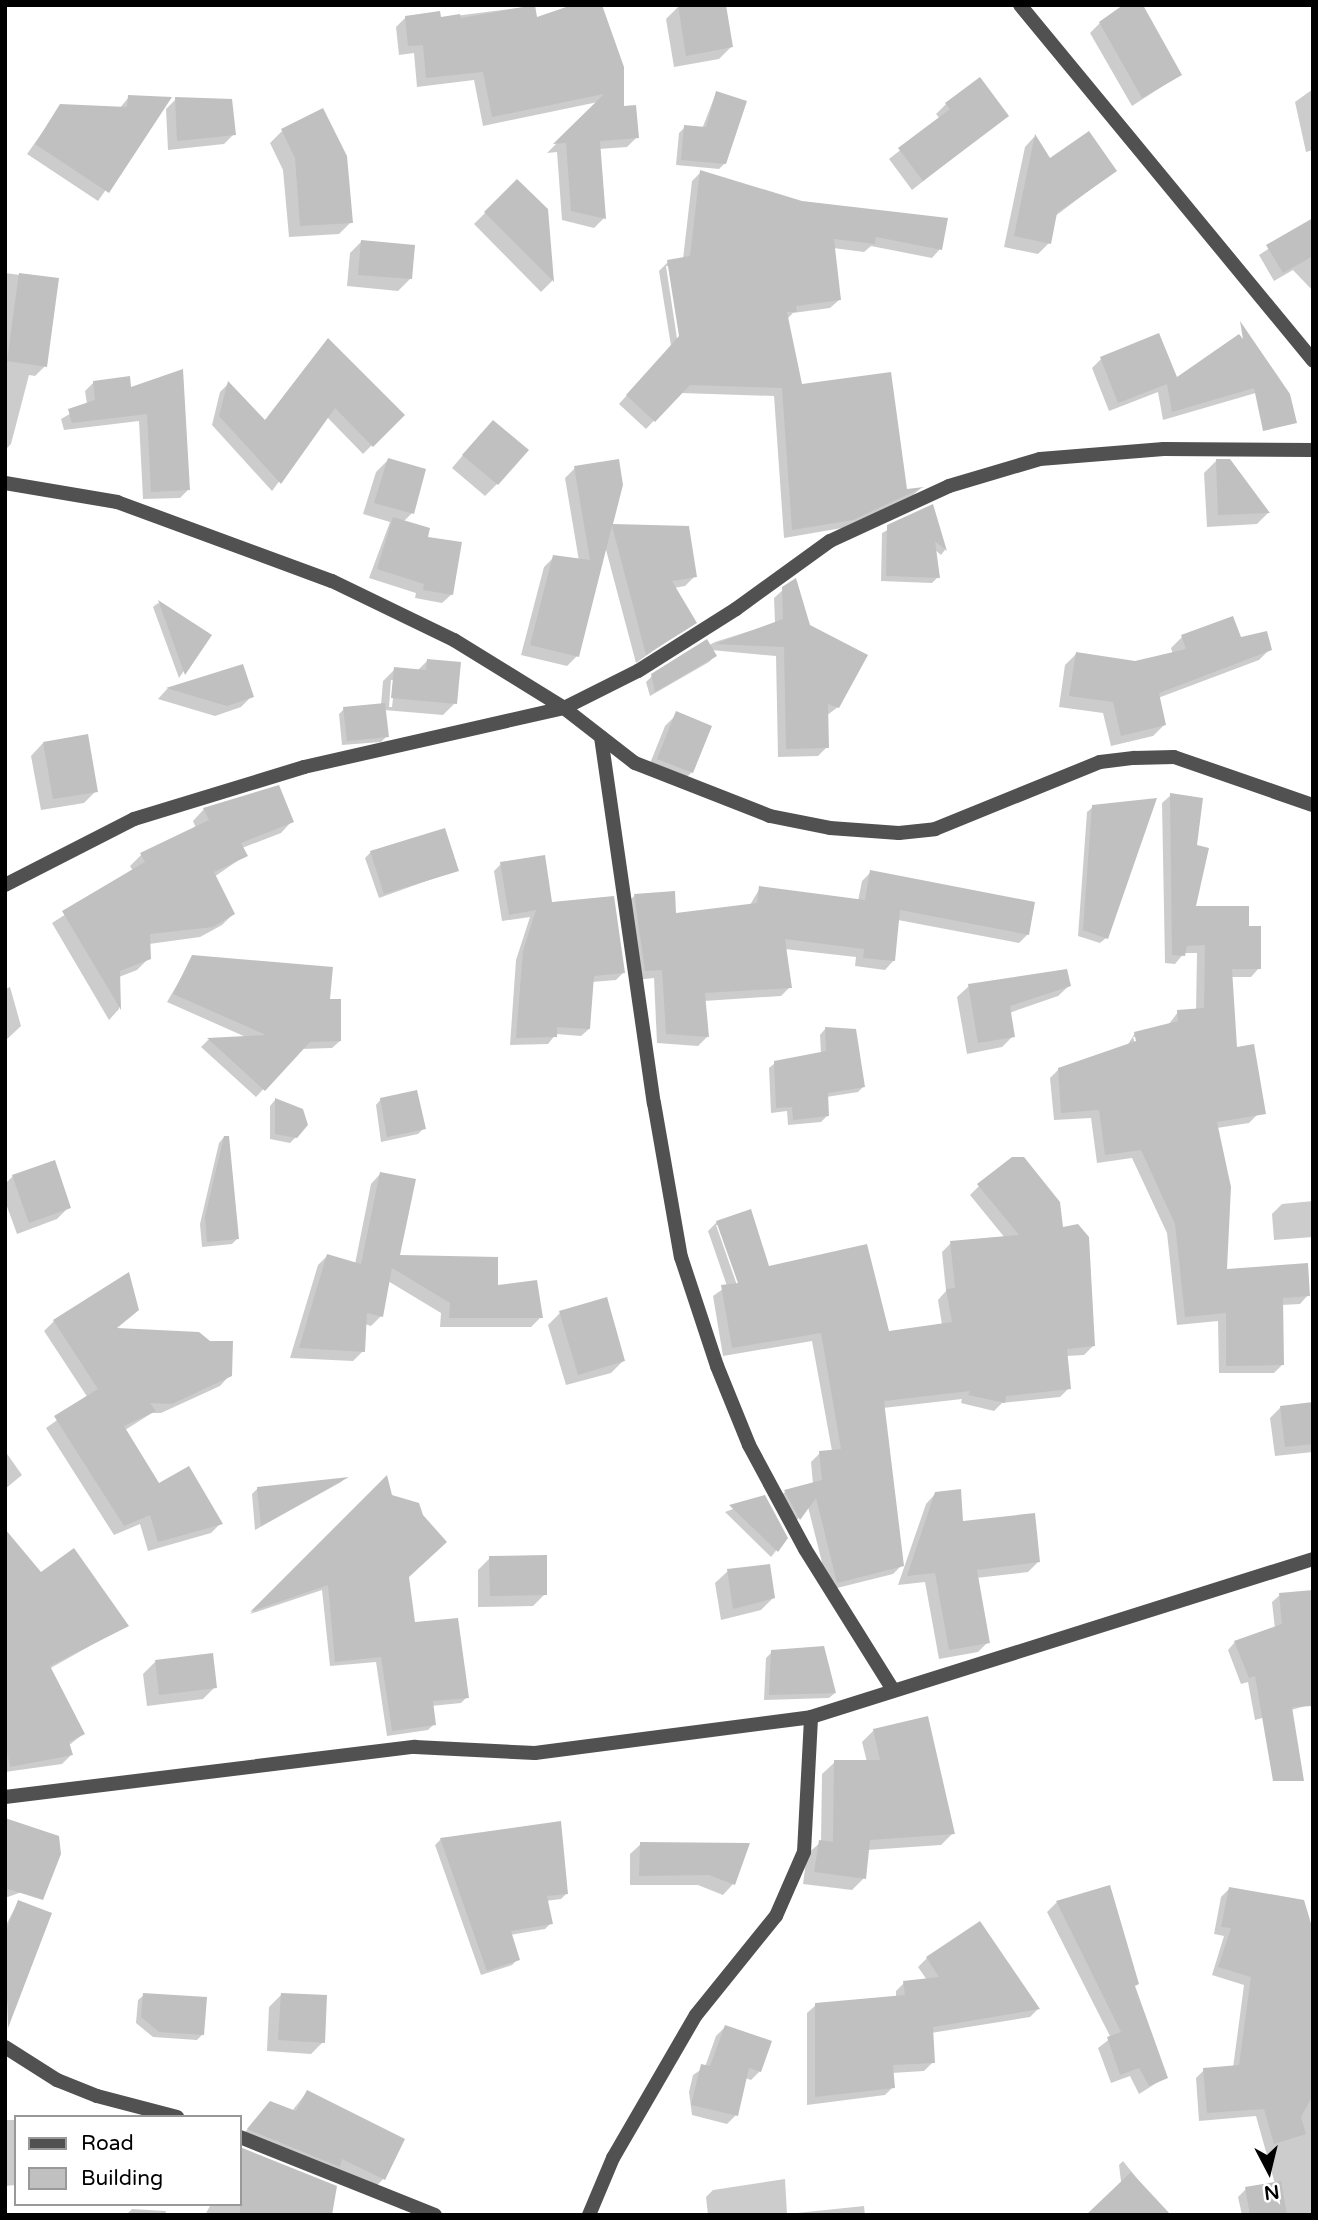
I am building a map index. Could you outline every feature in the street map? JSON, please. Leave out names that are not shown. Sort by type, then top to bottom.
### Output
[{"type":"street","points":[[1020,5],[1313,361]]},
{"type":"street","points":[[5,885],[134,819],[304,767],[564,708],[638,671],[736,609],[830,541],[949,486],[1040,459],[1164,449],[1313,450]]},
{"type":"street","points":[[5,483],[117,502],[332,581],[454,640],[564,708],[647,768],[770,816],[830,828],[899,832],[935,829],[1100,762],[1174,757],[1313,805]]},
{"type":"street","points":[[601,737],[654,1103],[681,1257],[717,1366],[749,1445],[805,1549],[893,1690]]},
{"type":"street","points":[[5,1797],[415,1747],[536,1753],[811,1717],[1313,1559]]},
{"type":"street","points":[[589,2215],[613,2158],[696,2015],[776,1916],[804,1852],[811,1717]]},
{"type":"street","points":[[5,2047],[57,2080],[171,2115]]},
{"type":"street","points":[[242,2138],[435,2215]]},
{"type":"building","points":[[535,5],[537,17],[572,5],[602,5],[624,67],[624,106],[636,105],[639,138],[600,141],[606,219],[571,211],[566,143],[553,144],[604,94],[492,117],[483,72],[426,78],[423,45],[408,46],[405,16],[440,11],[441,17],[460,14],[461,18]]},
{"type":"building","points":[[678,5],[726,5],[733,47],[686,56]]},
{"type":"building","points":[[1123,5],[1143,5],[1182,75],[1142,98],[1099,22]]},
{"type":"building","points":[[980,77],[1009,116],[923,181],[898,148],[950,109],[945,103]]},
{"type":"building","points":[[716,91],[747,101],[726,164],[681,160],[684,125],[706,127]]},
{"type":"building","points":[[128,95],[172,97],[109,193],[35,144],[60,104],[127,107]]},
{"type":"building","points":[[175,97],[232,99],[236,135],[177,141]]},
{"type":"building","points":[[323,108],[347,156],[353,223],[300,226],[295,158],[281,129]]},
{"type":"building","points":[[1089,131],[1117,171],[1057,213],[1051,244],[1014,236],[1035,134],[1050,158]]},
{"type":"building","points":[[700,170],[802,201],[948,218],[942,250],[876,237],[875,244],[834,239],[841,300],[796,306],[797,312],[787,312],[802,384],[891,372],[907,489],[924,487],[853,520],[792,530],[782,388],[690,385],[655,422],[626,395],[679,336],[667,260],[690,256]]},
{"type":"building","points":[[517,179],[548,209],[554,282],[484,212]]},
{"type":"building","points":[[1313,218],[1313,256],[1283,273],[1266,245]]},
{"type":"building","points":[[361,240],[415,245],[412,279],[358,275]]},
{"type":"building","points":[[19,273],[59,278],[47,367],[7,361]]},
{"type":"building","points":[[1240,321],[1290,394],[1297,423],[1263,431],[1254,388],[1172,412],[1167,384],[1118,403],[1100,357],[1159,333],[1177,377],[1239,334],[1243,339]]},
{"type":"building","points":[[328,338],[405,415],[373,447],[335,408],[281,484],[219,416],[228,381],[265,420]]},
{"type":"building","points":[[183,369],[190,490],[151,492],[147,414],[72,423],[68,409],[95,400],[93,381],[130,376],[131,387]]},
{"type":"building","points":[[493,420],[529,450],[498,485],[462,455]]},
{"type":"building","points":[[388,458],[426,469],[414,514],[374,503]]},
{"type":"building","points":[[619,459],[623,485],[613,524],[689,526],[697,577],[672,581],[697,623],[646,655],[612,526],[579,657],[530,645],[553,555],[590,560],[574,466]]},
{"type":"building","points":[[1216,459],[1230,459],[1270,513],[1218,515]]},
{"type":"building","points":[[933,504],[947,551],[935,541],[940,578],[886,576],[887,525]]},
{"type":"building","points":[[393,517],[430,528],[428,537],[462,542],[453,595],[423,590],[424,584],[377,569]]},
{"type":"building","points":[[796,578],[810,625],[868,655],[839,708],[828,704],[829,748],[786,749],[784,647],[715,644],[783,619],[782,587]]},
{"type":"building","points":[[158,600],[212,635],[185,675]]},
{"type":"building","points":[[1233,616],[1241,637],[1267,631],[1272,650],[1159,693],[1166,725],[1121,736],[1113,702],[1069,696],[1076,652],[1135,661],[1186,649],[1181,635]]},
{"type":"building","points":[[707,639],[717,656],[655,692],[651,674]]},
{"type":"building","points":[[427,659],[461,662],[457,704],[391,698],[394,667],[426,670]]},
{"type":"building","points":[[243,664],[254,697],[227,706],[166,688]]},
{"type":"building","points":[[385,703],[389,737],[347,741],[343,707]]},
{"type":"building","points":[[676,711],[712,726],[693,773],[657,759]]},
{"type":"building","points":[[88,734],[98,792],[53,799],[43,742]]},
{"type":"building","points":[[279,785],[294,822],[241,843],[248,856],[214,872],[235,914],[213,927],[150,934],[151,959],[120,971],[121,1010],[62,911],[145,862],[140,853],[209,820],[203,808]]},
{"type":"building","points":[[1170,793],[1203,798],[1197,845],[1209,848],[1196,906],[1249,906],[1249,926],[1261,926],[1261,969],[1232,969],[1237,1047],[1254,1044],[1266,1114],[1217,1122],[1231,1187],[1227,1269],[1308,1263],[1310,1296],[1283,1298],[1284,1365],[1226,1366],[1226,1313],[1185,1317],[1175,1224],[1141,1150],[1105,1155],[1099,1110],[1061,1113],[1058,1068],[1136,1041],[1134,1032],[1178,1021],[1177,1010],[1204,1008],[1205,945],[1187,946],[1185,956],[1172,955]]},
{"type":"building","points":[[1157,798],[1108,939],[1083,930],[1092,805]]},
{"type":"building","points":[[445,828],[459,871],[384,894],[370,851]]},
{"type":"building","points":[[545,855],[552,902],[614,896],[625,973],[594,976],[590,1029],[557,1027],[557,1037],[516,1038],[523,951],[536,910],[509,915],[500,862]]},
{"type":"building","points":[[870,870],[1035,902],[1029,935],[900,910],[895,961],[863,958],[864,949],[785,939],[792,988],[705,993],[709,1037],[666,1034],[662,970],[645,971],[634,894],[675,891],[676,913],[757,903],[759,886],[865,900]]},
{"type":"building","points":[[192,955],[333,967],[330,999],[341,999],[341,1041],[310,1042],[265,1091],[207,1038],[266,1035],[173,994]]},
{"type":"building","points":[[1067,969],[1071,986],[1010,1006],[1015,1037],[978,1043],[968,984]]},
{"type":"building","points":[[825,1027],[856,1029],[865,1087],[828,1093],[829,1116],[793,1120],[792,1107],[776,1108],[774,1061],[826,1051]]},
{"type":"building","points":[[417,1090],[426,1129],[387,1137],[380,1098]]},
{"type":"building","points":[[275,1098],[303,1109],[308,1125],[297,1138],[275,1134]]},
{"type":"building","points":[[224,1136],[229,1136],[239,1239],[207,1242],[205,1217]]},
{"type":"building","points":[[1012,1157],[1024,1157],[1060,1202],[1063,1227],[1078,1224],[1089,1237],[1095,1346],[1067,1349],[1071,1389],[1006,1396],[1005,1403],[968,1395],[970,1391],[884,1401],[904,1566],[837,1583],[816,1498],[800,1520],[784,1490],[822,1480],[819,1451],[841,1449],[821,1333],[732,1348],[721,1285],[738,1283],[716,1221],[751,1209],[769,1266],[867,1244],[889,1331],[952,1322],[946,1289],[955,1288],[950,1241],[1019,1235],[977,1184]]},
{"type":"building","points":[[55,1160],[71,1208],[29,1223],[12,1175]]},
{"type":"building","points":[[380,1172],[416,1179],[400,1255],[498,1257],[498,1285],[537,1280],[543,1318],[449,1318],[450,1303],[392,1268],[383,1317],[367,1313],[365,1352],[299,1348],[327,1254],[361,1264]]},
{"type":"building","points":[[129,1272],[139,1310],[117,1328],[199,1332],[210,1341],[233,1341],[232,1376],[172,1404],[150,1403],[156,1411],[124,1426],[159,1483],[189,1466],[223,1524],[158,1542],[150,1515],[124,1526],[54,1416],[98,1389],[53,1320]]},
{"type":"building","points":[[607,1297],[625,1361],[578,1375],[559,1311]]},
{"type":"building","points":[[1313,1402],[1313,1444],[1285,1447],[1280,1406]]},
{"type":"building","points":[[387,1475],[392,1495],[419,1503],[423,1515],[447,1542],[409,1577],[415,1622],[458,1618],[469,1698],[433,1701],[436,1725],[392,1731],[381,1657],[335,1662],[328,1585],[250,1612]]},
{"type":"building","points":[[349,1477],[261,1526],[257,1487]]},
{"type":"building","points":[[961,1489],[963,1521],[1035,1513],[1040,1562],[977,1570],[990,1643],[949,1650],[935,1573],[907,1576],[935,1492]]},
{"type":"building","points":[[765,1495],[788,1538],[778,1552],[729,1505]]},
{"type":"building","points":[[5,1529],[41,1572],[74,1548],[129,1626],[50,1666],[85,1734],[69,1742],[73,1755],[10,1767],[5,1741]]},
{"type":"building","points":[[547,1555],[547,1595],[490,1596],[489,1556]]},
{"type":"building","points":[[770,1564],[775,1598],[733,1609],[727,1569]]},
{"type":"building","points":[[1313,1590],[1313,1706],[1292,1707],[1304,1781],[1273,1781],[1255,1676],[1249,1678],[1234,1641],[1282,1624],[1279,1593]]},
{"type":"building","points":[[824,1646],[836,1693],[769,1695],[771,1650]]},
{"type":"building","points":[[213,1653],[217,1688],[159,1695],[155,1660]]},
{"type":"building","points":[[928,1716],[955,1834],[870,1840],[866,1879],[814,1872],[819,1840],[833,1842],[834,1760],[880,1760],[873,1729]]},
{"type":"building","points":[[5,1818],[59,1836],[61,1854],[43,1900],[5,1888]]},
{"type":"building","points":[[561,1821],[568,1894],[547,1896],[553,1924],[511,1931],[520,1960],[487,1971],[440,1838]]},
{"type":"building","points":[[640,1842],[750,1843],[735,1885],[709,1875],[639,1876]]},
{"type":"building","points":[[1110,1885],[1139,1984],[1135,1986],[1168,2078],[1149,2086],[1139,2068],[1120,2075],[1107,2037],[1121,2032],[1056,1901]]},
{"type":"building","points":[[1229,1887],[1304,1900],[1313,1930],[1313,2095],[1301,2117],[1306,2134],[1274,2144],[1264,2109],[1207,2113],[1203,2068],[1239,2065],[1251,1977],[1218,1967],[1231,1928],[1221,1927]]},
{"type":"building","points":[[18,1900],[52,1913],[8,2028],[5,1934]]},
{"type":"building","points":[[980,1921],[1040,2009],[933,2027],[935,2063],[893,2065],[895,2088],[815,2097],[815,2003],[905,1995],[903,1981],[939,1977],[926,1957]]},
{"type":"building","points":[[143,1993],[207,1997],[204,2035],[159,2032],[141,2017]]},
{"type":"building","points":[[281,1993],[327,1995],[325,2043],[278,2040]]},
{"type":"building","points":[[725,2025],[772,2041],[761,2072],[749,2068],[738,2116],[691,2105],[701,2064],[710,2066]]},
{"type":"building","points":[[307,2090],[405,2139],[385,2180],[342,2159],[340,2167],[247,2129],[270,2101],[296,2111]]},
{"type":"building","points":[[242,2148],[337,2186],[332,2215],[240,2215]]},
{"type":"building","points":[[1131,2172],[1171,2215],[1086,2215]]},
{"type":"building","points":[[1281,2181],[1287,2215],[1250,2215],[1245,2187]]}]
